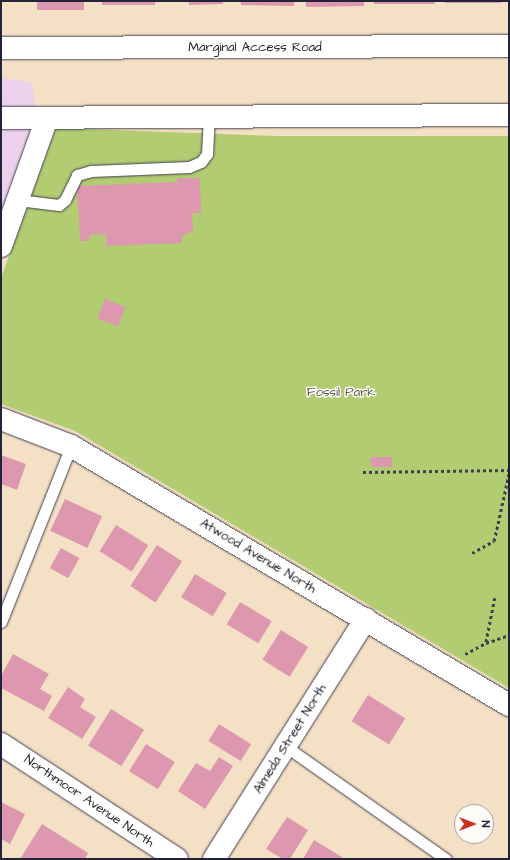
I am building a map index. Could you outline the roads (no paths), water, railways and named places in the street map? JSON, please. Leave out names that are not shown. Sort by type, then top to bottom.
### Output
[{"type":"street","name":"Marginal Access Road","points":[[1,48],[509,46]]},
{"type":"street","points":[[1,118],[509,115]]},
{"type":"street","points":[[1,246],[47,118]]},
{"type":"street","name":"Atwood Avenue North","points":[[1,419],[72,446],[509,705]]},
{"type":"street","name":"Almeda Street North","points":[[214,859],[366,619]]},
{"type":"street","name":"Northmoor Avenue North","points":[[1,744],[177,859]]},
{"type":"lane","points":[[18,200],[59,205],[66,200],[78,174],[91,171],[189,166],[201,162],[207,154],[209,117]]},
{"type":"lane","points":[[1,622],[72,446]]},
{"type":"lane","points":[[285,746],[446,859]]},
{"type":"park label","name":"Fossil Park","points":[[341,392]]}]
